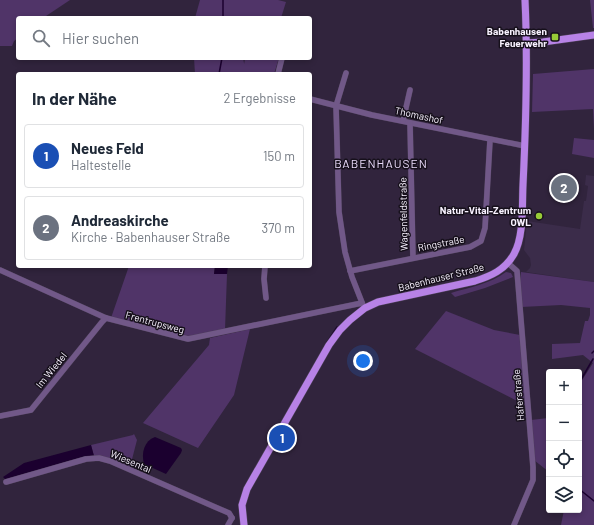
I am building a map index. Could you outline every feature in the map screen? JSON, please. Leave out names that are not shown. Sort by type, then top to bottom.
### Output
[{"type":"main road","name":"Babenhauser Straße","points":[[244,525],[242,515],[243,500],[247,489],[329,345],[343,327],[364,306],[475,281],[496,273],[508,263],[515,253],[520,234],[525,146],[527,43],[525,0]]},
{"type":"main road","points":[[527,43],[594,35]]},
{"type":"street","points":[[278,72],[282,60]]},
{"type":"street","points":[[346,73],[336,106],[339,212],[345,252],[350,271],[364,306]]},
{"type":"street","name":"Wagenfeldstraße","points":[[410,90],[407,122],[412,258]]},
{"type":"street","name":"Thomashof","points":[[312,100],[372,115],[525,146]]},
{"type":"street","name":"Ringstraße","points":[[350,271],[470,247],[481,240],[485,228],[490,140]]},
{"type":"street","name":"Haferstraße","points":[[508,263],[517,271],[533,467],[533,480],[514,525]]},
{"type":"street","points":[[265,268],[264,279],[266,298]]},
{"type":"street","name":"Frentrupsweg","points":[[0,270],[106,318],[188,339],[364,306]]},
{"type":"street","name":"Im Wiedel","points":[[0,416],[31,410],[106,318]]},
{"type":"street","name":"Wiesental","points":[[6,482],[86,460],[99,458],[110,461],[229,513],[232,518]]},
{"type":"street","points":[[228,525],[232,518],[242,515]]},
{"type":"shaded area","points":[[0,0],[70,0],[46,16],[16,16],[16,40],[12,46],[0,46]]},
{"type":"shaded area","points":[[200,0],[278,0],[286,2],[282,16],[196,16]]},
{"type":"shaded area","points":[[590,0],[594,0],[594,28],[593,28]]},
{"type":"shaded area","points":[[194,60],[243,60],[244,64],[245,60],[278,60],[275,72],[195,72]]},
{"type":"shaded area","points":[[594,69],[594,129],[593,109],[532,112],[533,74]]},
{"type":"shaded area","points":[[574,138],[594,140],[594,158],[572,154]]},
{"type":"shaded area","points":[[586,175],[594,176],[594,282],[526,272],[531,265],[530,258],[524,250],[527,221],[580,229],[588,186],[585,185]]},
{"type":"shaded area","points":[[128,268],[215,268],[214,274],[227,274],[225,330],[188,338],[111,318]]},
{"type":"shaded area","points":[[215,268],[228,268],[227,274],[214,274]]},
{"type":"shaded area","points":[[506,272],[511,273],[513,277],[485,288],[455,297],[451,293],[493,280]]},
{"type":"shaded area","points":[[521,272],[594,282],[594,525],[561,525],[563,513],[582,513],[582,380],[593,363],[583,355],[552,359],[552,344],[580,343],[585,321],[588,321],[590,315],[590,308],[561,305],[521,307]]},
{"type":"shaded area","points":[[446,311],[494,330],[520,335],[525,405],[415,349]]},
{"type":"shaded area","points":[[250,329],[234,395],[198,448],[143,423],[209,345],[210,338]]},
{"type":"shaded area","points":[[546,418],[546,470],[534,460],[531,420]]},
{"type":"shaded area","points":[[134,434],[137,440],[130,467],[108,458],[94,456],[91,445]]},
{"type":"shaded area","points":[[155,437],[181,448],[182,450],[166,474],[144,464],[144,448],[148,441]]},
{"type":"shaded area","points":[[91,445],[94,456],[6,480],[3,477],[24,463]]},
{"type":"waterway","points":[[223,0],[223,16]]},
{"type":"waterway","points":[[219,72],[222,60]]},
{"type":"waterway","points":[[326,344],[337,327]]},
{"type":"waterway","points":[[582,378],[593,359]]},
{"type":"waterway","points":[[582,491],[594,501]]},
{"type":"place","name":"Babenhausen Feuerwehr","points":[[555,37]]},
{"type":"place","name":"Andreaskirche","points":[[564,188]]},
{"type":"place","name":"Natur-Vital-Zentrum OWL","points":[[539,216]]},
{"type":"place","name":"Neues Feld","points":[[282,438]]},
{"type":"district","name":"BABENHAUSEN","points":[[381,164]]}]
